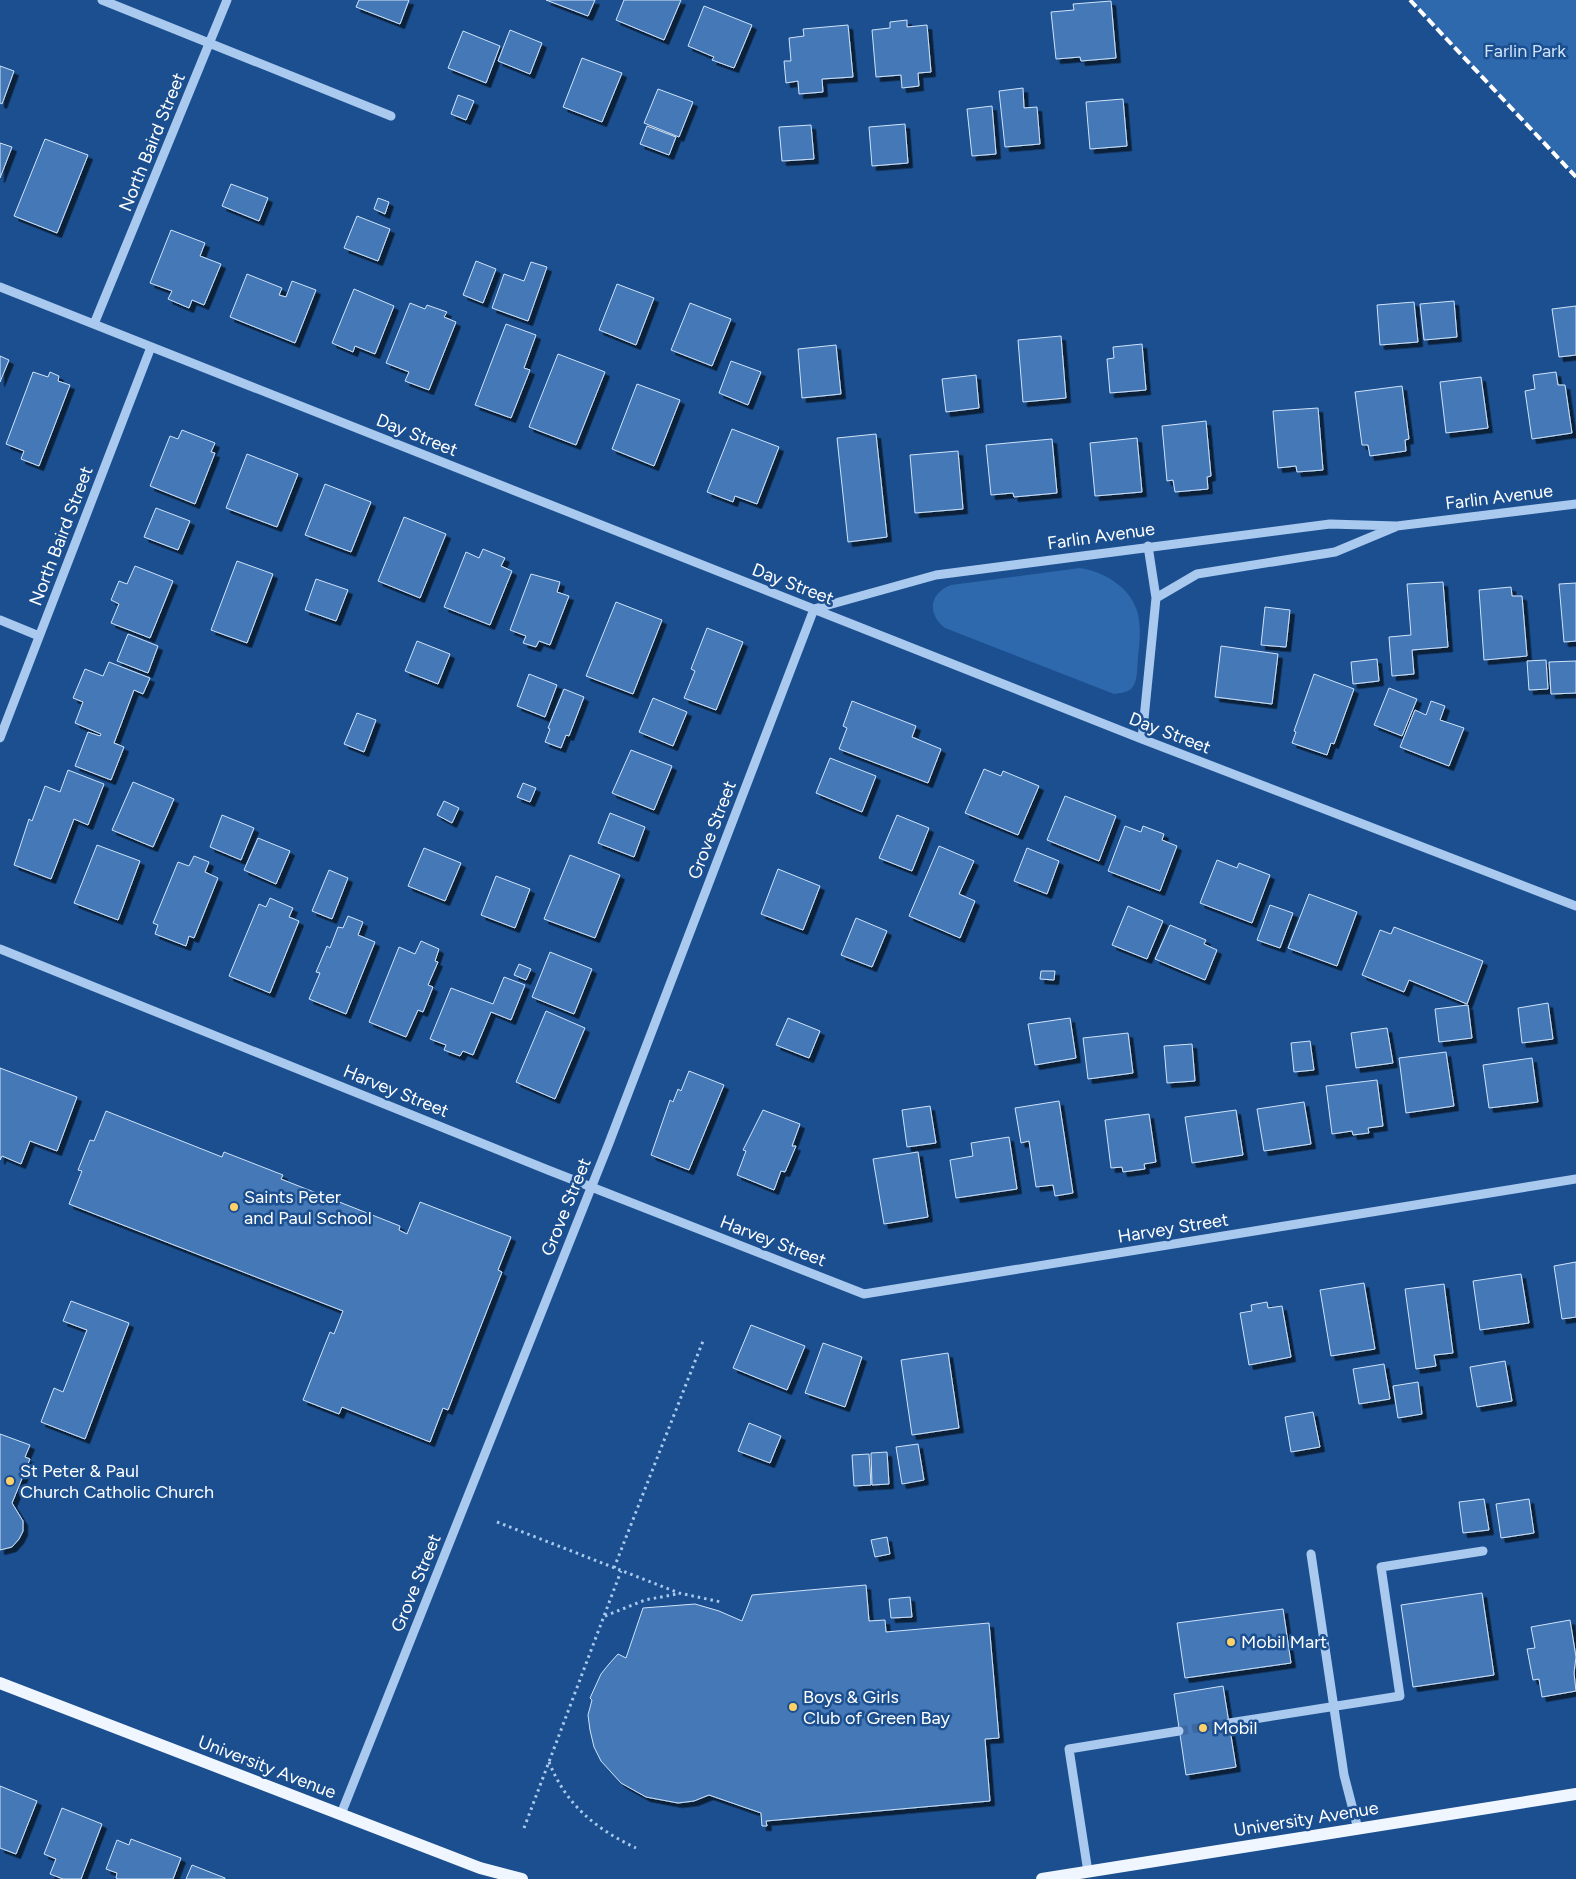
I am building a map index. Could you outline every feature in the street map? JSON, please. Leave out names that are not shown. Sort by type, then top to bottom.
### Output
[{"type":"main road","name":"University Avenue","points":[[0,1683],[480,1868],[522,1879]]},
{"type":"main road","name":"University Avenue","points":[[1042,1879],[1576,1794]]},
{"type":"street","points":[[102,0],[211,42],[391,116]]},
{"type":"street","name":"North Baird Street","points":[[94,324],[227,0]]},
{"type":"street","name":"Day Street","points":[[0,287],[1142,740],[1576,906]]},
{"type":"street","name":"North Baird Street","points":[[0,738],[151,347]]},
{"type":"street","name":"Farlin Avenue","points":[[814,609],[936,575],[1148,546],[1330,524],[1397,526],[1576,504]]},
{"type":"street","name":"Farlin Avenue","points":[[1156,598],[1197,574],[1335,552],[1397,526]]},
{"type":"street","points":[[1142,740],[1156,598],[1148,546]]},
{"type":"street","name":"Grove Street","points":[[341,1814],[591,1187],[814,609]]},
{"type":"street","points":[[0,620],[39,636]]},
{"type":"street","name":"Harvey Street","points":[[0,949],[591,1187],[864,1294],[1576,1179]]},
{"type":"street","points":[[1229,1723],[1400,1696],[1381,1567],[1483,1551]]},
{"type":"street","points":[[1311,1554],[1332,1707],[1344,1775],[1358,1829]]},
{"type":"street","points":[[1088,1872],[1069,1749],[1180,1731]]},
{"type":"path","points":[[614,1568],[702,1341]]},
{"type":"path","points":[[497,1522],[679,1593],[721,1602]]},
{"type":"path","points":[[524,1828],[621,1571]]},
{"type":"path","points":[[604,1616],[645,1600],[679,1593]]},
{"type":"path","points":[[549,1762],[558,1782],[582,1813],[600,1829],[636,1848]]},
{"type":"green space","name":"Farlin Park","points":[[1410,0],[1576,0],[1576,177]]},
{"type":"green space","points":[[1080,568],[1090,570],[1110,579],[1126,592],[1137,610],[1140,639],[1137,674],[1134,685],[1126,692],[1114,694],[945,628],[935,616],[933,610],[933,604],[938,593],[951,585]]},
{"type":"building","points":[[359,0],[409,0],[400,24],[356,7]]},
{"type":"building","points":[[546,0],[595,0],[588,16]]},
{"type":"building","points":[[624,0],[681,0],[664,40],[616,20]]},
{"type":"building","points":[[1111,1],[1116,58],[1081,61],[1080,57],[1056,59],[1051,12],[1074,10],[1073,4]]},
{"type":"building","points":[[704,6],[752,25],[734,68],[712,60],[714,57],[688,46]]},
{"type":"building","points":[[907,20],[907,27],[927,25],[931,72],[918,73],[919,86],[902,88],[901,75],[876,77],[872,30],[890,28],[890,22]]},
{"type":"building","points":[[848,25],[853,77],[822,79],[823,92],[799,94],[798,81],[786,83],[784,61],[791,61],[789,38],[804,36],[803,29]]},
{"type":"building","points":[[510,30],[542,43],[530,74],[498,61]]},
{"type":"building","points":[[463,31],[500,46],[486,83],[448,68]]},
{"type":"building","points":[[582,58],[622,73],[602,122],[563,107]]},
{"type":"building","points":[[0,66],[14,71],[2,104],[0,103]]},
{"type":"building","points":[[1023,88],[1024,108],[1037,107],[1040,144],[1005,147],[999,91]]},
{"type":"building","points":[[658,89],[693,102],[679,137],[644,123]]},
{"type":"building","points":[[458,95],[474,101],[466,120],[451,114]]},
{"type":"building","points":[[1123,99],[1127,146],[1090,149],[1086,102]]},
{"type":"building","points":[[992,106],[996,154],[972,156],[967,109]]},
{"type":"building","points":[[905,124],[908,163],[872,166],[869,127]]},
{"type":"building","points":[[811,125],[814,159],[782,161],[779,127]]},
{"type":"building","points":[[647,126],[676,137],[669,155],[640,144]]},
{"type":"building","points":[[45,139],[88,155],[57,233],[14,216]]},
{"type":"building","points":[[0,143],[12,147],[0,178]]},
{"type":"building","points":[[231,184],[268,198],[259,221],[222,206]]},
{"type":"building","points":[[378,198],[389,202],[385,214],[374,209]]},
{"type":"building","points":[[357,216],[390,229],[378,261],[344,248]]},
{"type":"building","points":[[171,230],[205,243],[200,256],[221,264],[204,305],[192,300],[189,308],[168,299],[172,291],[150,283]]},
{"type":"building","points":[[476,261],[496,269],[483,303],[463,295]]},
{"type":"building","points":[[531,262],[547,267],[528,321],[492,308],[504,274],[524,281]]},
{"type":"building","points":[[247,274],[282,288],[279,295],[286,297],[292,281],[316,290],[295,343],[230,317]]},
{"type":"building","points":[[617,284],[654,298],[636,345],[599,330]]},
{"type":"building","points":[[354,289],[394,306],[375,354],[355,346],[353,352],[332,343]]},
{"type":"building","points":[[1454,301],[1457,337],[1424,340],[1420,304]]},
{"type":"building","points":[[1414,302],[1418,342],[1380,345],[1377,305]]},
{"type":"building","points":[[410,303],[425,309],[427,305],[447,312],[444,317],[456,322],[429,390],[405,381],[409,372],[386,363]]},
{"type":"building","points":[[690,303],[731,319],[712,366],[671,350]]},
{"type":"building","points":[[1576,306],[1576,355],[1559,357],[1552,309]]},
{"type":"building","points":[[506,324],[536,335],[524,368],[530,370],[511,418],[475,405]]},
{"type":"building","points":[[1061,336],[1066,398],[1023,402],[1018,340]]},
{"type":"building","points":[[1142,344],[1146,390],[1110,393],[1107,359],[1114,358],[1113,347]]},
{"type":"building","points":[[836,345],[841,394],[802,398],[798,349]]},
{"type":"building","points":[[558,354],[605,372],[576,445],[529,427]]},
{"type":"building","points":[[0,356],[9,360],[0,382]]},
{"type":"building","points":[[731,361],[761,372],[748,405],[719,393]]},
{"type":"building","points":[[33,372],[48,377],[50,372],[59,376],[58,381],[70,385],[39,466],[21,459],[24,451],[6,444]]},
{"type":"building","points":[[1556,372],[1558,385],[1565,385],[1572,433],[1532,439],[1525,391],[1535,389],[1533,375]]},
{"type":"building","points":[[976,375],[979,408],[946,412],[942,379]]},
{"type":"building","points":[[1481,377],[1488,428],[1446,433],[1440,382]]},
{"type":"building","points":[[637,384],[680,400],[654,466],[612,449]]},
{"type":"building","points":[[1402,386],[1409,439],[1405,440],[1406,451],[1370,456],[1368,445],[1362,445],[1355,392]]},
{"type":"building","points":[[1318,408],[1323,470],[1297,472],[1296,466],[1278,468],[1273,411]]},
{"type":"building","points":[[1206,421],[1211,476],[1207,477],[1208,489],[1175,492],[1173,480],[1167,481],[1162,426]]},
{"type":"building","points":[[732,429],[779,447],[757,504],[735,496],[733,502],[707,492]]},
{"type":"building","points":[[182,430],[215,443],[211,452],[215,453],[195,504],[150,486],[170,436],[178,439]]},
{"type":"building","points":[[876,434],[887,537],[848,542],[837,438]]},
{"type":"building","points":[[1137,438],[1142,492],[1095,496],[1090,443]]},
{"type":"building","points":[[1052,439],[1057,493],[1014,497],[1013,493],[991,495],[986,445]]},
{"type":"building","points":[[958,451],[963,509],[915,513],[910,455]]},
{"type":"building","points":[[247,454],[298,474],[277,527],[226,508]]},
{"type":"building","points":[[325,484],[371,502],[351,552],[305,535]]},
{"type":"building","points":[[156,508],[190,521],[178,550],[144,537]]},
{"type":"building","points":[[404,517],[446,534],[420,598],[378,581]]},
{"type":"building","points":[[483,549],[505,558],[501,566],[512,571],[490,625],[444,607],[466,552],[479,558]]},
{"type":"building","points":[[237,561],[273,574],[247,643],[211,630]]},
{"type":"building","points":[[135,566],[173,581],[150,638],[111,623],[119,604],[111,600],[119,581],[127,584]]},
{"type":"building","points":[[531,574],[560,582],[557,592],[569,596],[550,645],[539,641],[536,647],[523,643],[526,636],[510,630]]},
{"type":"building","points":[[316,579],[348,590],[336,621],[305,610]]},
{"type":"building","points":[[1443,582],[1448,647],[1412,650],[1414,674],[1392,676],[1389,637],[1411,635],[1407,584]]},
{"type":"building","points":[[1576,583],[1576,641],[1564,642],[1559,584]]},
{"type":"building","points":[[1511,587],[1512,596],[1522,596],[1527,656],[1484,660],[1479,590]]},
{"type":"building","points":[[616,602],[662,620],[633,694],[586,676]]},
{"type":"building","points":[[1265,607],[1290,610],[1286,647],[1261,645]]},
{"type":"building","points":[[707,628],[743,642],[716,710],[684,698],[695,671],[691,669]]},
{"type":"building","points":[[128,634],[158,646],[148,673],[117,661]]},
{"type":"building","points":[[417,641],[450,654],[438,684],[405,671]]},
{"type":"building","points":[[1221,646],[1278,654],[1272,704],[1215,697]]},
{"type":"building","points":[[1377,659],[1379,681],[1353,684],[1351,662]]},
{"type":"building","points":[[1546,660],[1548,689],[1529,690],[1527,661]]},
{"type":"building","points":[[1576,661],[1576,693],[1551,694],[1549,662]]},
{"type":"building","points":[[109,662],[150,678],[143,694],[134,690],[114,743],[124,747],[111,780],[75,766],[88,732],[100,736],[101,734],[75,723],[83,702],[73,698],[85,669],[103,676]]},
{"type":"building","points":[[529,674],[557,685],[545,717],[517,706]]},
{"type":"building","points":[[1314,674],[1354,689],[1334,744],[1331,743],[1327,755],[1292,743],[1296,732],[1294,731]]},
{"type":"building","points":[[1389,688],[1417,699],[1402,736],[1374,725]]},
{"type":"building","points":[[564,689],[584,697],[569,736],[566,735],[561,748],[545,742],[550,729],[548,728]]},
{"type":"building","points":[[653,698],[687,712],[673,746],[639,732]]},
{"type":"building","points":[[852,701],[916,726],[912,737],[941,749],[928,783],[839,749],[847,728],[843,726]]},
{"type":"building","points":[[1431,701],[1445,706],[1440,720],[1464,728],[1449,766],[1400,747],[1415,710],[1426,715]]},
{"type":"building","points":[[357,713],[376,720],[364,752],[344,744]]},
{"type":"building","points":[[631,750],[672,766],[654,810],[612,793]]},
{"type":"building","points":[[830,758],[876,776],[862,812],[816,793]]},
{"type":"building","points":[[984,769],[1001,776],[1003,771],[1039,786],[1018,835],[965,813]]},
{"type":"building","points":[[68,770],[104,784],[88,825],[74,819],[51,879],[14,865],[29,819],[32,821],[45,786],[60,792]]},
{"type":"building","points":[[133,782],[174,799],[153,847],[112,830]]},
{"type":"building","points":[[523,783],[536,788],[530,802],[517,797]]},
{"type":"building","points":[[1065,796],[1116,816],[1099,861],[1047,840]]},
{"type":"building","points":[[444,801],[459,808],[452,823],[437,815]]},
{"type":"building","points":[[610,813],[645,827],[634,857],[598,843]]},
{"type":"building","points":[[222,815],[254,828],[241,860],[210,847]]},
{"type":"building","points":[[897,815],[929,828],[912,871],[879,858]]},
{"type":"building","points":[[1125,826],[1141,832],[1143,826],[1164,834],[1162,840],[1177,846],[1160,891],[1108,871]]},
{"type":"building","points":[[258,838],[290,851],[276,884],[244,870]]},
{"type":"building","points":[[97,845],[140,861],[118,920],[74,903]]},
{"type":"building","points":[[939,846],[974,861],[959,894],[975,901],[960,938],[909,916]]},
{"type":"building","points":[[424,848],[461,863],[445,901],[408,886]]},
{"type":"building","points":[[1027,848],[1059,861],[1047,894],[1014,881]]},
{"type":"building","points":[[570,855],[620,875],[595,938],[544,919]]},
{"type":"building","points":[[194,856],[209,862],[205,872],[218,878],[194,938],[189,936],[186,946],[155,934],[158,925],[153,923],[178,862],[189,866]]},
{"type":"building","points":[[1217,860],[1237,868],[1239,863],[1270,875],[1252,923],[1200,903]]},
{"type":"building","points":[[778,869],[820,886],[803,930],[761,914]]},
{"type":"building","points":[[329,870],[348,878],[332,919],[312,911]]},
{"type":"building","points":[[496,876],[530,889],[515,928],[481,915]]},
{"type":"building","points":[[1309,894],[1357,912],[1337,966],[1288,948]]},
{"type":"building","points":[[270,898],[293,908],[289,917],[299,921],[270,993],[229,976],[259,904],[266,907]]},
{"type":"building","points":[[1270,905],[1293,913],[1280,948],[1257,940]]},
{"type":"building","points":[[1128,906],[1163,921],[1147,959],[1112,945]]},
{"type":"building","points":[[348,916],[363,922],[358,935],[375,942],[346,1014],[309,999],[320,973],[316,972],[327,946],[330,948],[338,927],[343,928]]},
{"type":"building","points":[[856,918],[887,931],[872,967],[841,955]]},
{"type":"building","points":[[1170,925],[1206,940],[1204,944],[1217,950],[1205,980],[1155,959]]},
{"type":"building","points":[[1394,927],[1483,961],[1467,1004],[1409,980],[1404,992],[1362,975],[1380,930],[1391,934]]},
{"type":"building","points":[[421,941],[439,949],[435,961],[438,962],[428,985],[433,987],[423,1012],[418,1010],[406,1037],[369,1022],[399,947],[415,954]]},
{"type":"building","points":[[550,952],[592,969],[574,1014],[532,997]]},
{"type":"building","points":[[519,964],[531,969],[526,980],[514,975]]},
{"type":"building","points":[[1041,971],[1055,971],[1054,980],[1040,979]]},
{"type":"building","points":[[504,977],[525,985],[511,1020],[491,1012],[473,1055],[463,1051],[460,1056],[444,1050],[446,1045],[430,1039],[451,988],[493,1004]]},
{"type":"building","points":[[1548,1003],[1553,1039],[1522,1043],[1518,1008]]},
{"type":"building","points":[[1468,1005],[1472,1038],[1439,1042],[1435,1009]]},
{"type":"building","points":[[546,1011],[585,1028],[555,1099],[516,1082]]},
{"type":"building","points":[[788,1018],[820,1031],[809,1058],[776,1045]]},
{"type":"building","points":[[1070,1018],[1076,1058],[1035,1065],[1028,1024]]},
{"type":"building","points":[[1387,1028],[1393,1063],[1356,1068],[1351,1033]]},
{"type":"building","points":[[1128,1033],[1133,1073],[1088,1079],[1083,1038]]},
{"type":"building","points":[[1310,1041],[1314,1070],[1294,1072],[1291,1043]]},
{"type":"building","points":[[1192,1044],[1195,1081],[1167,1083],[1164,1046]]},
{"type":"building","points":[[1446,1052],[1454,1106],[1406,1113],[1399,1058]]},
{"type":"building","points":[[1532,1058],[1538,1102],[1489,1108],[1483,1065]]},
{"type":"building","points":[[0,1068],[77,1097],[57,1151],[30,1141],[21,1164],[2,1156],[0,1160]]},
{"type":"building","points":[[689,1071],[724,1085],[689,1170],[651,1155],[670,1100],[673,1102],[678,1089],[681,1091]]},
{"type":"building","points":[[1377,1080],[1383,1126],[1368,1128],[1369,1133],[1353,1135],[1352,1131],[1332,1134],[1326,1086]]},
{"type":"building","points":[[1059,1101],[1073,1193],[1055,1196],[1053,1185],[1036,1187],[1029,1141],[1021,1143],[1015,1108]]},
{"type":"building","points":[[1304,1102],[1311,1144],[1264,1151],[1257,1109]]},
{"type":"building","points":[[930,1106],[936,1143],[907,1147],[902,1110]]},
{"type":"building","points":[[763,1110],[800,1124],[792,1146],[796,1146],[785,1172],[781,1171],[774,1190],[737,1175],[746,1151],[743,1150]]},
{"type":"building","points":[[1236,1110],[1243,1155],[1192,1163],[1185,1117]]},
{"type":"building","points":[[106,1111],[222,1157],[224,1152],[283,1175],[281,1179],[400,1226],[399,1230],[407,1234],[420,1202],[511,1237],[498,1270],[502,1272],[448,1410],[443,1408],[430,1442],[342,1407],[339,1414],[303,1400],[330,1332],[334,1334],[343,1311],[69,1204],[82,1171],[78,1170],[90,1140],[94,1141]]},
{"type":"building","points":[[1149,1114],[1156,1162],[1144,1164],[1145,1169],[1123,1172],[1122,1167],[1111,1168],[1105,1120]]},
{"type":"building","points":[[1009,1137],[1017,1189],[956,1198],[950,1160],[973,1156],[971,1143]]},
{"type":"building","points":[[918,1152],[928,1217],[884,1224],[873,1159]]},
{"type":"building","points":[[1576,1262],[1576,1317],[1562,1319],[1554,1266]]},
{"type":"building","points":[[1521,1274],[1529,1323],[1480,1330],[1473,1281]]},
{"type":"building","points":[[1364,1283],[1375,1349],[1331,1356],[1320,1290]]},
{"type":"building","points":[[1444,1284],[1453,1353],[1434,1355],[1436,1366],[1416,1369],[1405,1289]]},
{"type":"building","points":[[71,1301],[129,1323],[85,1439],[41,1422],[54,1388],[63,1392],[87,1330],[63,1321]]},
{"type":"building","points":[[1267,1302],[1268,1308],[1282,1306],[1291,1357],[1249,1365],[1240,1313],[1252,1311],[1251,1305]]},
{"type":"building","points":[[751,1325],[805,1346],[787,1390],[733,1368]]},
{"type":"building","points":[[823,1343],[862,1357],[845,1407],[805,1393]]},
{"type":"building","points":[[948,1353],[959,1428],[912,1435],[901,1360]]},
{"type":"building","points":[[1505,1361],[1512,1401],[1477,1407],[1470,1367]]},
{"type":"building","points":[[1384,1364],[1390,1399],[1359,1404],[1353,1369]]},
{"type":"building","points":[[1418,1382],[1422,1414],[1398,1418],[1393,1386]]},
{"type":"building","points":[[1313,1412],[1320,1447],[1291,1452],[1285,1417]]},
{"type":"building","points":[[749,1423],[781,1436],[770,1463],[738,1451]]},
{"type":"building","name":"St Peter & Paul Church Catholic Church","points":[[0,1434],[30,1445],[25,1457],[30,1459],[12,1503],[23,1521],[23,1531],[12,1547],[0,1550]]},
{"type":"building","points":[[918,1444],[924,1480],[902,1484],[896,1447]]},
{"type":"building","points":[[887,1452],[889,1484],[872,1485],[871,1453]]},
{"type":"building","points":[[869,1454],[871,1485],[854,1486],[852,1455]]},
{"type":"building","points":[[1484,1499],[1489,1530],[1463,1533],[1459,1502]]},
{"type":"building","points":[[1529,1499],[1534,1533],[1501,1538],[1496,1504]]},
{"type":"building","points":[[887,1537],[890,1554],[875,1557],[871,1540]]},
{"type":"building","name":"Boys & Girls Club of Green Bay","points":[[866,1585],[869,1621],[885,1620],[886,1632],[989,1623],[999,1738],[985,1739],[990,1801],[766,1821],[767,1826],[762,1826],[761,1813],[709,1795],[694,1801],[678,1803],[646,1797],[621,1783],[601,1761],[594,1747],[590,1730],[588,1715],[592,1700],[590,1698],[601,1674],[618,1654],[626,1658],[643,1608],[695,1604],[719,1611],[742,1621],[752,1595]]},
{"type":"building","points":[[1482,1593],[1494,1675],[1413,1687],[1401,1605]]},
{"type":"building","points":[[910,1597],[912,1617],[891,1618],[889,1599]]},
{"type":"building","points":[[1283,1609],[1291,1663],[1185,1678],[1177,1623]]},
{"type":"building","points":[[1570,1620],[1576,1657],[1574,1673],[1576,1691],[1542,1697],[1539,1679],[1533,1680],[1527,1649],[1535,1648],[1531,1627]]},
{"type":"building","points":[[1223,1686],[1236,1767],[1186,1775],[1174,1694]]},
{"type":"building","points":[[0,1786],[37,1801],[16,1854],[0,1848]]},
{"type":"building","points":[[62,1808],[102,1824],[81,1879],[63,1879],[50,1874],[56,1859],[44,1854]]},
{"type":"building","points":[[131,1839],[181,1858],[173,1879],[118,1879],[116,1878],[117,1873],[106,1869],[117,1840],[129,1845]]},
{"type":"building","points":[[192,1865],[225,1878],[225,1879],[186,1879]]},
{"type":"tunnel","points":[[1179,1731],[1229,1723]]},
{"type":"railway","points":[[1410,0],[1576,177]]},
{"type":"place","name":"Saints Peter and Paul School","points":[[234,1207]]},
{"type":"place","name":"St Peter & Paul Church Catholic Church","points":[[10,1481]]},
{"type":"place","name":"Mobil Mart","points":[[1231,1642]]},
{"type":"place","name":"Boys & Girls Club of Green Bay","points":[[793,1707]]},
{"type":"place","name":"Mobil","points":[[1203,1728]]}]
